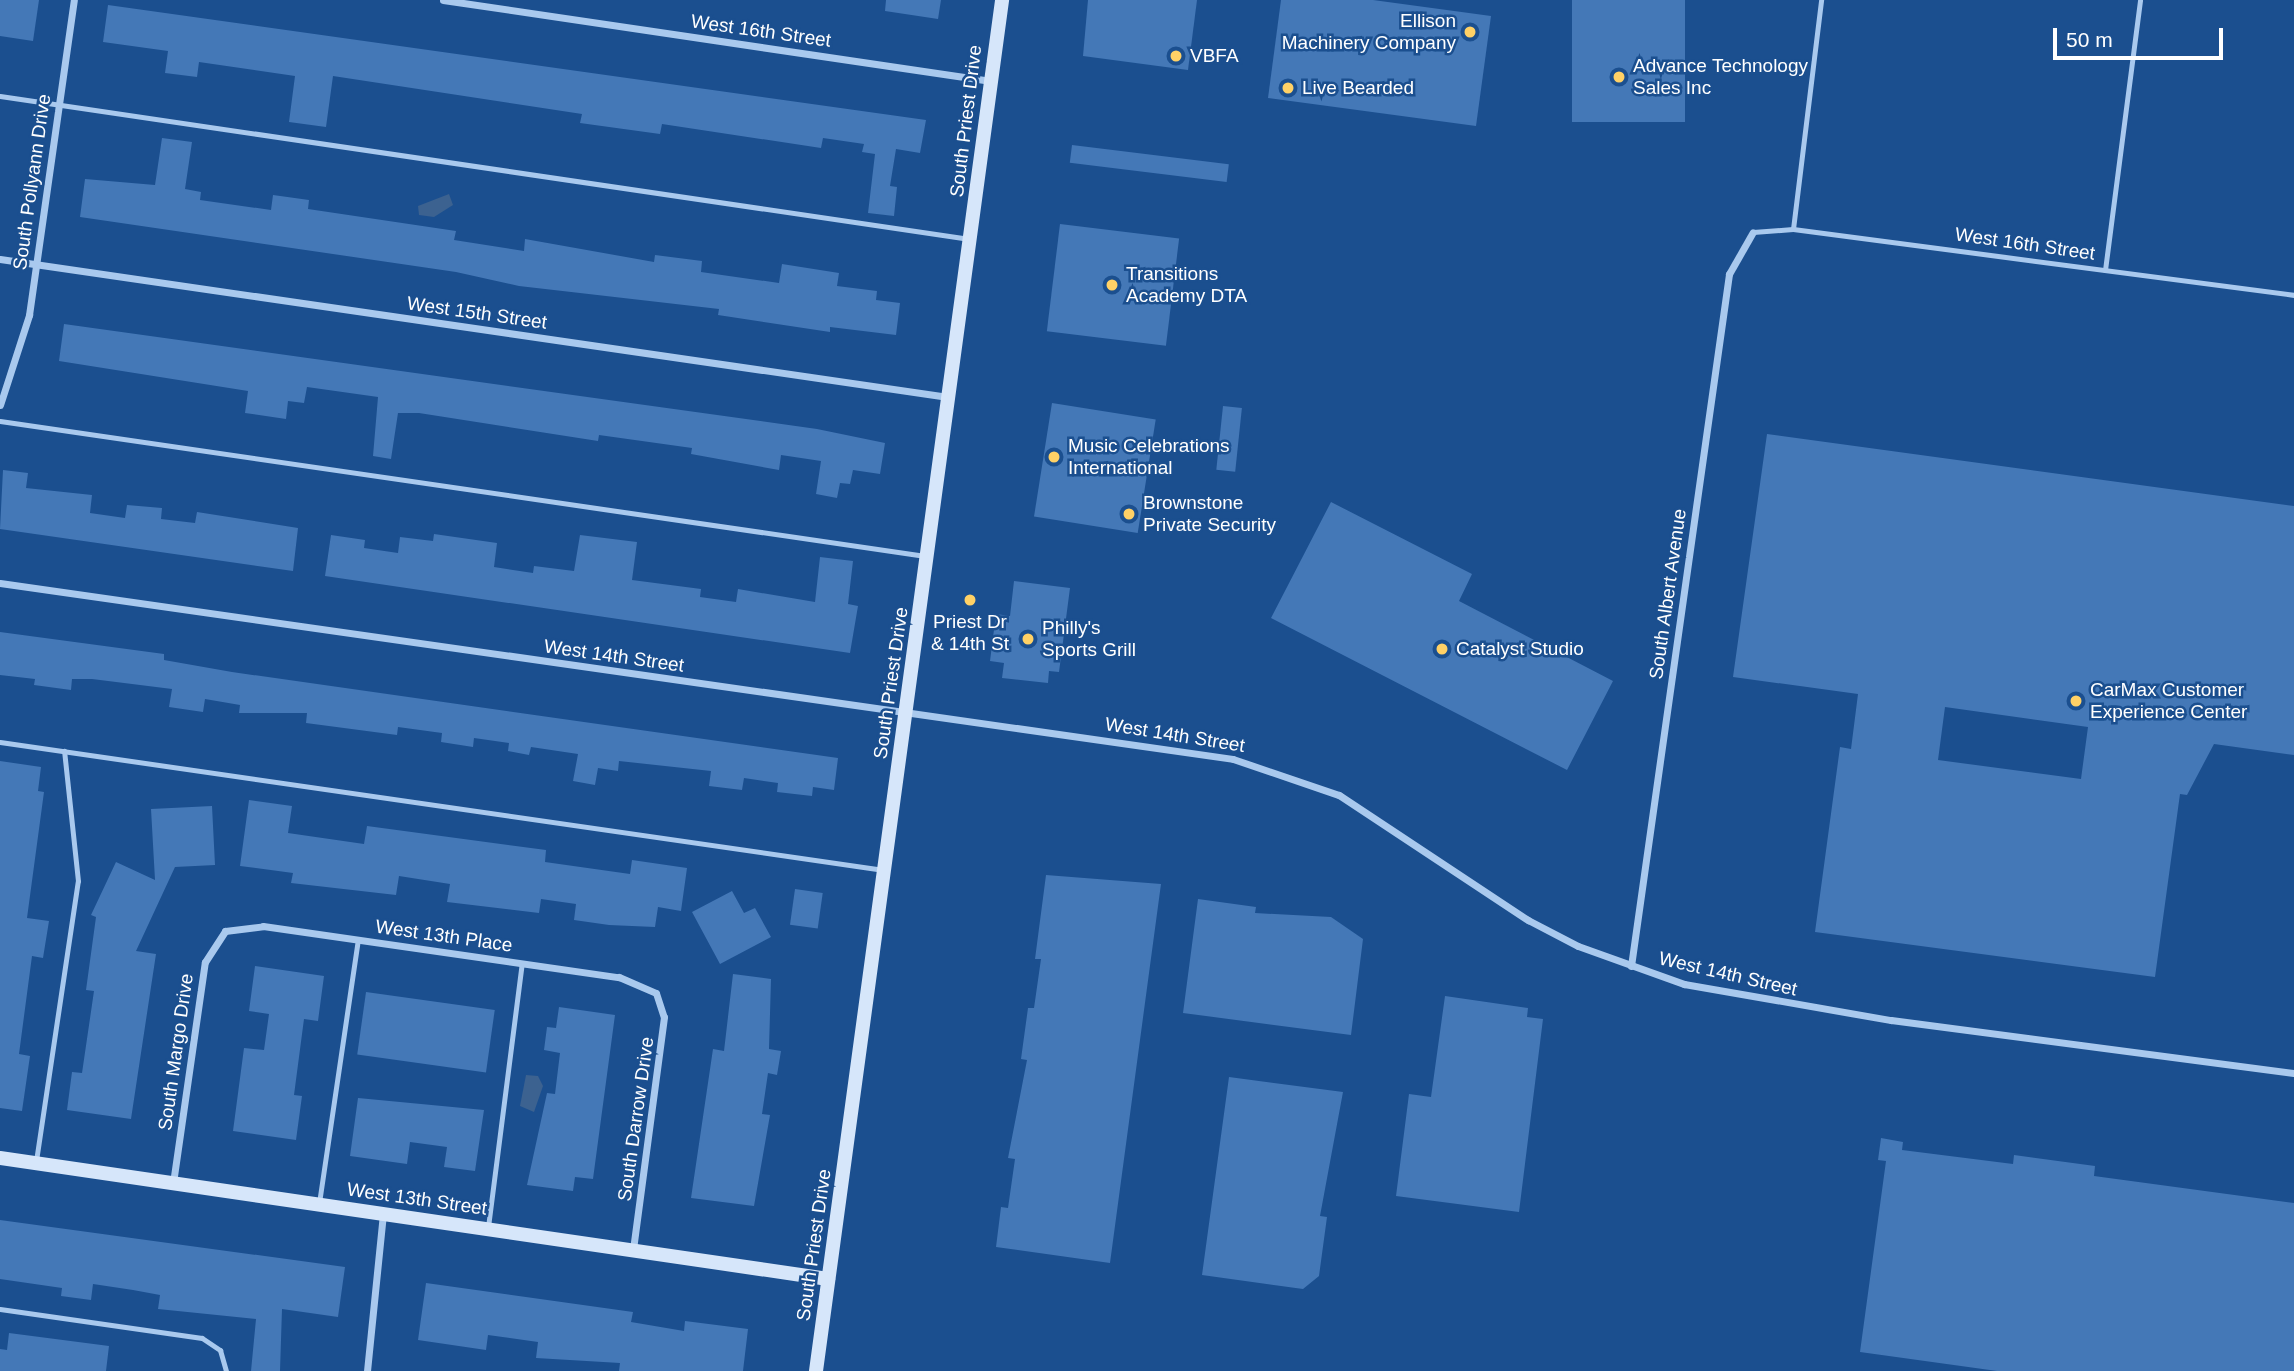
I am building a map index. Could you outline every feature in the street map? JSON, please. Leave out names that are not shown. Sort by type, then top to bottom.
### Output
[{"type":"main road","name":"South Priest Drive","points":[[816,1371],[1002,0]]},
{"type":"main road","name":"West 13th Street","points":[[0,1158],[828,1279]]},
{"type":"street","name":"South Pollyann Drive","points":[[0,405],[24,337],[37,264],[74,0]]},
{"type":"street","name":"West 16th Street","points":[[443,0],[991,81]]},
{"type":"street","name":"South Albert Avenue","points":[[1631,966],[1729,274],[1753,232]]},
{"type":"street","name":"West 15th Street","points":[[0,259],[949,398]]},
{"type":"street","name":"West 14th Street","points":[[0,583],[906,713],[1164,747],[1264,767],[1339,795],[1528,920],[1631,966],[1758,1001],[2294,1073]]},
{"type":"street","name":"West 13th Place","points":[[225,931],[250,925],[522,963],[619,977],[656,993]]},
{"type":"street","name":"South Margo Drive","points":[[173,1183],[205,962],[225,931]]},
{"type":"street","name":"South Darrow Drive","points":[[633,1250],[664,1029],[656,993]]},
{"type":"street","points":[[368,1371],[383,1213]]},
{"type":"lane","points":[[1793,229],[1821,0]]},
{"type":"lane","points":[[2105,270],[2140,0]]},
{"type":"lane","points":[[0,96],[970,240]]},
{"type":"lane","name":"West 16th Street","points":[[1753,232],[1793,229],[2294,295]]},
{"type":"lane","points":[[0,421],[928,557]]},
{"type":"lane","points":[[0,742],[885,870]]},
{"type":"lane","points":[[35,1163],[78,881],[64,751]]},
{"type":"lane","points":[[319,1204],[358,940]]},
{"type":"lane","points":[[488,1229],[522,963]]},
{"type":"lane","points":[[0,1309],[202,1338],[220,1350],[226,1371]]},
{"type":"water","points":[[449,194],[453,205],[434,217],[419,215],[418,206]]},
{"type":"water","points":[[526,1075],[538,1076],[543,1086],[534,1112],[520,1106]]},
{"type":"building","points":[[0,0],[39,0],[33,41],[0,36]]},
{"type":"building","points":[[886,0],[941,0],[938,19],[885,11]]},
{"type":"building","points":[[1088,0],[1197,0],[1188,70],[1083,56]]},
{"type":"building","points":[[1281,0],[1373,0],[1491,16],[1476,126],[1268,98]]},
{"type":"building","name":"Advance Technology Sales Inc","points":[[1572,0],[1685,0],[1685,122],[1572,122]]},
{"type":"building","points":[[108,5],[926,120],[920,153],[896,149],[890,186],[897,187],[894,216],[868,213],[875,154],[862,152],[864,144],[823,138],[821,148],[662,124],[660,134],[580,123],[582,114],[333,76],[326,127],[289,122],[295,76],[199,62],[197,77],[165,73],[168,51],[103,42]]},
{"type":"building","points":[[162,138],[192,142],[185,189],[201,192],[200,200],[271,210],[273,195],[309,200],[308,209],[456,231],[454,240],[524,251],[525,239],[654,262],[655,255],[702,261],[701,272],[779,283],[782,264],[839,273],[837,286],[877,291],[876,300],[900,303],[896,335],[830,327],[830,332],[718,315],[719,309],[519,286],[456,272],[80,217],[85,179],[155,185]]},
{"type":"building","points":[[1072,145],[1229,164],[1227,182],[1070,163]]},
{"type":"building","name":"Transitions Academy DTA","points":[[1060,224],[1179,239],[1166,346],[1047,331]]},
{"type":"building","points":[[64,324],[817,429],[885,443],[880,474],[853,470],[850,484],[840,483],[837,498],[816,494],[821,461],[781,455],[779,470],[691,454],[692,448],[599,435],[598,441],[419,413],[398,413],[391,459],[373,456],[378,397],[307,387],[304,403],[288,401],[286,419],[245,413],[248,391],[59,361]]},
{"type":"building","points":[[1052,403],[1156,419],[1138,533],[1034,517]]},
{"type":"building","points":[[1223,406],[1242,408],[1235,472],[1216,470]]},
{"type":"building","name":"CarMax Customer Experience Center","points":[[1767,434],[2294,506],[2294,755],[2214,744],[2187,795],[2180,794],[2155,977],[1815,932],[1840,747],[1851,749],[1858,694],[1733,677]],"holes":[[[1945,707],[2088,727],[2081,779],[1938,760]]]},
{"type":"building","points":[[3,470],[28,473],[26,488],[92,495],[90,513],[125,518],[127,505],[162,508],[161,519],[195,523],[197,512],[298,528],[293,571],[0,529]]},
{"type":"building","name":"Catalyst Studio","points":[[1331,502],[1472,574],[1459,601],[1613,681],[1567,770],[1271,618]]},
{"type":"building","points":[[434,534],[497,543],[494,567],[533,573],[534,566],[574,571],[580,535],[637,542],[632,580],[701,589],[700,597],[736,602],[738,589],[815,602],[820,557],[853,561],[848,604],[858,606],[850,653],[325,576],[331,535],[365,540],[364,548],[398,553],[400,537],[433,541]]},
{"type":"building","name":"Philly's Sports Grill","points":[[1014,581],[1070,588],[1059,672],[1049,671],[1048,683],[1002,678],[1004,663],[990,661],[996,614],[1010,616]]},
{"type":"building","points":[[0,632],[164,654],[164,660],[232,672],[838,758],[834,790],[813,787],[812,796],[777,792],[778,783],[744,778],[742,790],[709,786],[711,771],[619,761],[618,771],[598,768],[595,785],[573,781],[578,754],[531,747],[529,755],[508,751],[509,743],[474,738],[473,747],[441,742],[442,733],[398,727],[397,735],[306,723],[307,713],[239,713],[240,705],[205,699],[203,712],[169,707],[172,689],[92,679],[72,679],[71,690],[34,685],[35,679],[0,675]]},
{"type":"building","points":[[0,761],[41,767],[38,791],[44,792],[27,918],[49,921],[43,958],[32,956],[19,1054],[30,1056],[22,1111],[0,1108]]},
{"type":"building","points":[[249,800],[292,806],[288,833],[364,844],[367,826],[546,850],[545,862],[630,874],[632,860],[687,868],[681,911],[658,907],[655,927],[609,925],[574,920],[576,904],[541,899],[539,913],[447,902],[450,884],[399,876],[396,895],[291,883],[293,873],[240,866]]},
{"type":"building","points":[[212,806],[215,865],[175,867],[136,951],[156,954],[131,1119],[67,1110],[72,1072],[82,1073],[94,991],[86,990],[96,917],[91,915],[116,862],[155,880],[151,809]]},
{"type":"building","points":[[1046,875],[1161,884],[1110,1263],[996,1247],[1001,1207],[1008,1208],[1015,1159],[1008,1158],[1027,1060],[1021,1059],[1028,1008],[1034,1008],[1041,959],[1035,959]]},
{"type":"building","points":[[795,889],[823,893],[818,929],[790,925]]},
{"type":"building","points":[[732,891],[744,913],[755,908],[771,937],[720,964],[692,912]]},
{"type":"building","points":[[1198,899],[1256,907],[1255,913],[1331,917],[1363,939],[1351,1035],[1183,1013]]},
{"type":"building","points":[[255,966],[324,976],[318,1021],[304,1019],[294,1095],[302,1096],[296,1140],[233,1131],[244,1048],[264,1050],[269,1014],[249,1011]]},
{"type":"building","points":[[733,974],[771,979],[769,1049],[781,1051],[777,1075],[768,1073],[762,1114],[770,1115],[754,1206],[691,1198],[713,1049],[724,1051]]},
{"type":"building","points":[[366,992],[495,1010],[486,1072],[357,1054]]},
{"type":"building","points":[[1445,996],[1528,1008],[1527,1017],[1543,1019],[1519,1212],[1396,1196],[1409,1094],[1431,1097]]},
{"type":"building","points":[[559,1007],[615,1015],[593,1179],[575,1177],[573,1191],[527,1185],[547,1093],[555,1094],[560,1053],[544,1050],[547,1027],[556,1028]]},
{"type":"building","points":[[1229,1077],[1343,1092],[1320,1216],[1327,1217],[1319,1276],[1303,1289],[1202,1275]]},
{"type":"building","points":[[358,1098],[484,1110],[475,1171],[444,1167],[447,1147],[410,1142],[407,1164],[350,1156]]},
{"type":"building","points":[[1881,1138],[1903,1142],[1902,1150],[2013,1164],[2014,1155],[2095,1166],[2094,1176],[2294,1203],[2294,1371],[1997,1371],[1860,1352],[1886,1161],[1878,1160]]},
{"type":"building","points":[[0,1220],[345,1267],[338,1317],[282,1309],[280,1371],[251,1371],[256,1319],[158,1309],[160,1295],[133,1290],[93,1284],[91,1300],[61,1296],[62,1288],[0,1279]]},
{"type":"building","points":[[426,1283],[633,1312],[631,1322],[684,1331],[685,1321],[748,1329],[743,1371],[619,1371],[620,1363],[536,1358],[538,1342],[488,1335],[486,1350],[418,1340]]},
{"type":"building","points":[[9,1333],[109,1346],[106,1371],[0,1371],[0,1349],[7,1350]]},
{"type":"place","name":"Ellison Machinery Company","points":[[1470,32]]},
{"type":"place","name":"VBFA","points":[[1176,56]]},
{"type":"place","name":"Advance Technology Sales Inc","points":[[1619,77]]},
{"type":"place","name":"Live Bearded","points":[[1288,88]]},
{"type":"place","name":"Transitions Academy DTA","points":[[1112,285]]},
{"type":"place","name":"Music Celebrations International","points":[[1054,457]]},
{"type":"place","name":"Brownstone Private Security","points":[[1129,514]]},
{"type":"place","name":"Priest Dr & 14th St","points":[[970,600]]},
{"type":"place","name":"Philly's Sports Grill","points":[[1028,639]]},
{"type":"place","name":"Catalyst Studio","points":[[1442,649]]},
{"type":"place","name":"CarMax Customer Experience Center","points":[[2076,701]]}]
